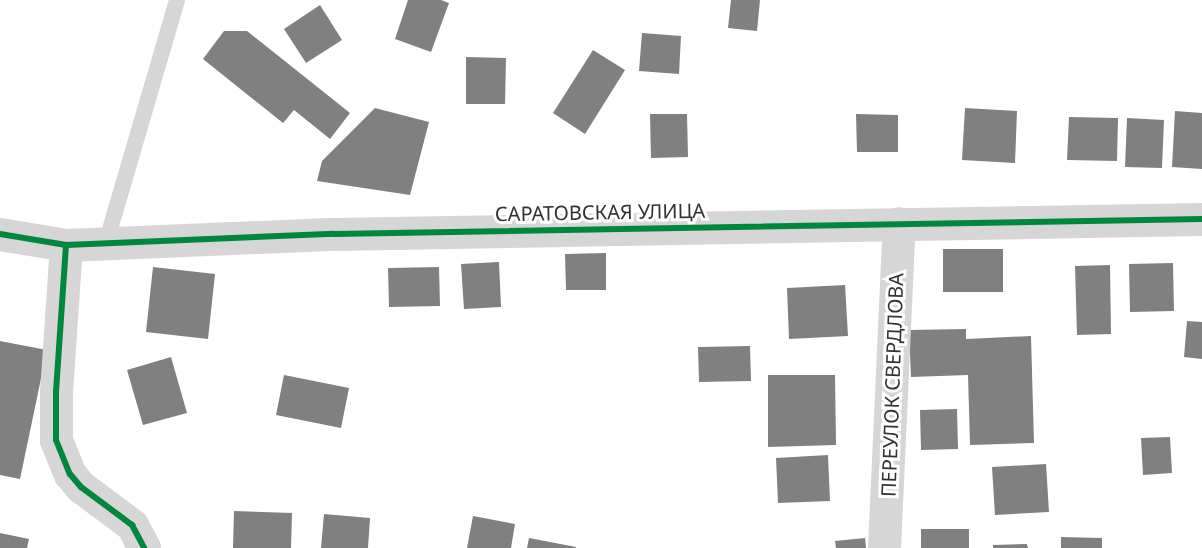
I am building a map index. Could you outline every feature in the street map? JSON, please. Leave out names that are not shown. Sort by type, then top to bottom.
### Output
[{"type":"street","name":"САРАТОВСКАЯ УЛИЦА","points":[[0,234],[66,245],[346,234],[1202,219]]},
{"type":"street","name":"ПЕРЕУЛОК СВЕРДЛОВА","points":[[884,548],[899,223]]},
{"type":"street","points":[[66,245],[56,392],[56,440],[70,474],[81,487],[132,525],[144,548]]},
{"type":"lane","points":[[106,243],[177,0]]},
{"type":"building","points":[[408,0],[441,0],[449,3],[431,52],[395,39]]},
{"type":"building","points":[[731,0],[760,0],[757,31],[728,28]]},
{"type":"building","points":[[320,5],[342,40],[306,63],[284,29]]},
{"type":"building","points":[[224,31],[247,31],[350,113],[330,139],[294,110],[283,123],[203,59]]},
{"type":"building","points":[[642,33],[681,36],[679,74],[639,71]]},
{"type":"building","points":[[593,50],[625,70],[585,134],[553,113]]},
{"type":"building","points":[[466,57],[506,58],[505,104],[466,104]]},
{"type":"building","points":[[375,108],[429,122],[410,195],[317,181],[322,161]]},
{"type":"building","points":[[965,108],[1017,111],[1015,163],[962,160]]},
{"type":"building","points":[[1175,111],[1202,113],[1202,169],[1172,167]]},
{"type":"building","points":[[650,114],[687,114],[688,157],[651,158]]},
{"type":"building","points":[[856,114],[898,115],[898,152],[857,152]]},
{"type":"building","points":[[1069,117],[1118,118],[1117,161],[1067,160]]},
{"type":"building","points":[[1127,118],[1164,120],[1162,168],[1125,167]]},
{"type":"building","points":[[943,249],[1003,249],[1003,292],[943,292]]},
{"type":"building","points":[[606,253],[606,290],[566,290],[565,254]]},
{"type":"building","points":[[499,262],[501,307],[464,309],[461,264]]},
{"type":"building","points":[[1173,263],[1174,311],[1130,312],[1129,264]]},
{"type":"building","points":[[1110,265],[1111,334],[1077,335],[1075,266]]},
{"type":"building","points":[[153,267],[215,274],[208,339],[146,332]]},
{"type":"building","points":[[439,267],[440,306],[389,307],[388,268]]},
{"type":"building","points":[[845,285],[848,336],[789,339],[787,288]]},
{"type":"building","points":[[1187,321],[1202,322],[1202,359],[1184,357]]},
{"type":"building","points":[[966,329],[966,339],[1031,336],[1034,443],[970,445],[968,375],[911,377],[909,330]]},
{"type":"building","points":[[0,341],[47,350],[20,479],[0,475]]},
{"type":"building","points":[[750,346],[751,381],[699,382],[698,347]]},
{"type":"building","points":[[171,357],[187,413],[143,425],[127,370]]},
{"type":"building","points":[[284,375],[349,388],[341,428],[276,415]]},
{"type":"building","points":[[768,375],[835,375],[836,445],[768,447]]},
{"type":"building","points":[[957,409],[958,449],[921,450],[920,410]]},
{"type":"building","points":[[1170,437],[1172,473],[1143,475],[1141,438]]},
{"type":"building","points":[[828,455],[830,501],[778,503],[776,458]]},
{"type":"building","points":[[1046,464],[1049,512],[995,515],[992,467]]},
{"type":"building","points":[[234,511],[292,513],[291,548],[233,548]]},
{"type":"building","points":[[324,514],[370,518],[368,548],[321,548]]},
{"type":"building","points":[[473,516],[515,524],[511,548],[467,548]]},
{"type":"building","points":[[921,529],[969,529],[969,548],[921,548]]},
{"type":"building","points":[[0,533],[29,539],[27,548],[0,548]]},
{"type":"building","points":[[1061,537],[1102,538],[1102,548],[1061,548]]},
{"type":"building","points":[[529,538],[576,547],[576,548],[527,548]]},
{"type":"building","points":[[865,538],[866,548],[836,548],[835,541]]},
{"type":"building","points":[[1027,544],[1028,548],[993,548],[993,545]]},
{"type":"cycle path","points":[[0,234],[66,245],[334,234],[1202,219]]},
{"type":"cycle path","points":[[66,245],[56,392],[56,440],[70,474],[81,487],[132,525],[144,548]]}]
